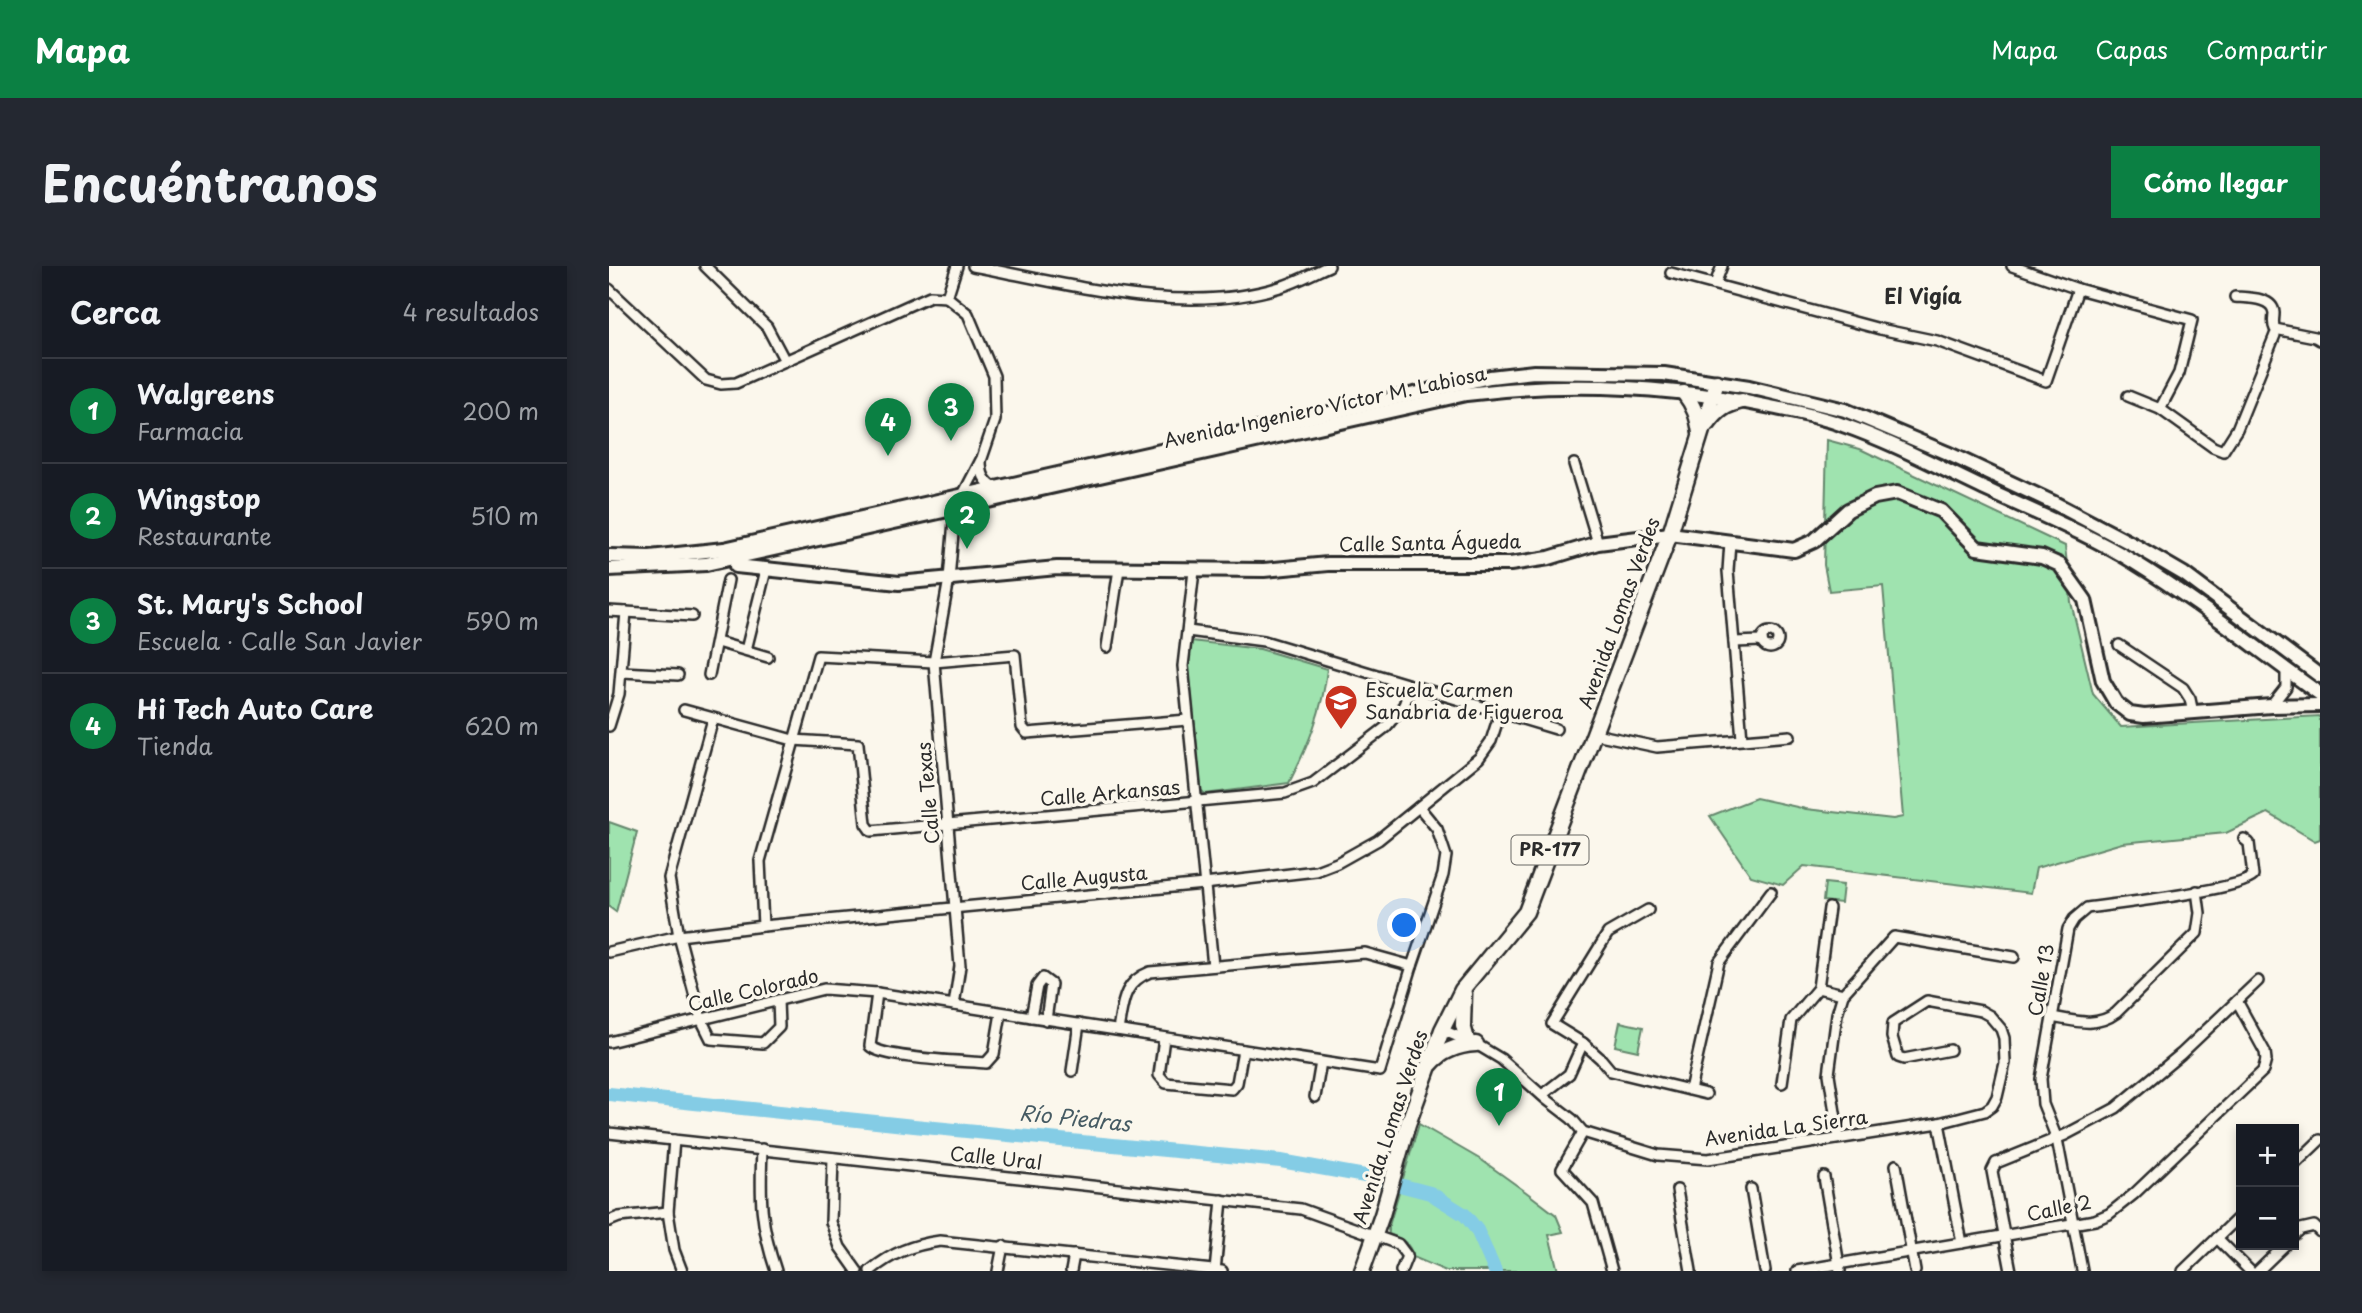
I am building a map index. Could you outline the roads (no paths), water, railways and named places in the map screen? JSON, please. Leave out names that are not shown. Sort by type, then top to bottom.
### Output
[{"type":"main road","name":"Avenida Ingeniero Víctor M. Labiosa","points":[[609,556],[660,557],[724,549],[1490,377],[1534,372],[1664,374],[1716,389],[1742,401],[1844,425],[2075,531],[2133,561],[2320,694]]},
{"type":"main road","name":"Avenida Ingeniero Víctor M. Labiosa","points":[[609,569],[706,564],[1466,394],[1563,385],[1684,393],[1749,387],[1845,410],[1947,453],[2054,503],[2184,574],[2320,676]]},
{"type":"main road","name":"Avenida Lomas Verdes","points":[[1362,1271],[1382,1239],[1382,1215],[1401,1149],[1442,1030],[1466,985],[1526,912],[1670,534],[1716,389]]},
{"type":"main road","points":[[1684,393],[1698,417],[1702,434]]},
{"type":"main road","points":[[1702,434],[1716,412],[1726,405],[1742,401]]},
{"type":"main road","name":"Calle Santa Águeda","points":[[736,566],[899,583],[1058,568],[1195,571],[1264,570],[1328,564],[1510,564],[1549,558],[1598,543],[1670,534],[1794,550],[1815,541],[1848,510],[1875,497],[1897,494],[1941,511],[1977,548],[2042,556],[2060,565],[2085,600],[2102,681],[2116,703],[2130,714],[2144,716],[2320,705]]},
{"type":"main road","points":[[1428,1068],[1436,1058],[1447,1051],[1471,1042],[1462,1007],[1466,985]]},
{"type":"street","points":[[705,266],[767,327],[785,361]]},
{"type":"street","points":[[947,297],[957,266]]},
{"type":"street","points":[[973,266],[1141,297],[1213,298],[1279,287],[1329,266]]},
{"type":"street","points":[[1715,285],[1722,266]]},
{"type":"street","points":[[2012,266],[2078,289],[2192,320],[2179,373],[2160,409]]},
{"type":"street","points":[[1671,273],[1880,330],[1937,341],[2046,381],[2078,289]]},
{"type":"street","points":[[609,289],[706,380],[721,384],[736,383],[930,296],[947,297],[968,314],[994,376],[995,420],[981,460],[955,510]]},
{"type":"street","points":[[2235,297],[2266,301],[2274,310],[2273,324],[2276,329],[2320,340]]},
{"type":"street","points":[[2128,396],[2160,409],[2213,447],[2223,451],[2237,429],[2275,335]]},
{"type":"street","points":[[981,460],[986,482],[995,488]]},
{"type":"street","points":[[1574,464],[1598,543]]},
{"type":"street","name":"Calle Texas","points":[[954,1005],[960,966],[934,662],[949,579],[955,510]]},
{"type":"street","points":[[1730,542],[1728,571],[1742,738]]},
{"type":"street","points":[[1107,647],[1119,569]]},
{"type":"street","points":[[746,650],[766,570]]},
{"type":"street","points":[[1195,571],[1183,666],[1213,966]]},
{"type":"street","points":[[709,675],[729,580]]},
{"type":"street","points":[[609,611],[692,616]]},
{"type":"street","points":[[609,726],[619,694],[626,612]]},
{"type":"street","points":[[1188,631],[1264,641],[1556,729]]},
{"type":"street","points":[[1734,642],[1762,640]]},
{"type":"street","points":[[717,642],[768,657]]},
{"type":"street","points":[[2119,645],[2183,688],[2190,699],[2193,713]]},
{"type":"street","points":[[764,926],[759,861],[818,656],[934,662],[1015,655],[1023,727],[1027,733],[1188,720]]},
{"type":"street","points":[[2271,706],[2286,687],[2286,669]]},
{"type":"street","points":[[622,672],[678,675]]},
{"type":"street","name":"Calle Arkansas","points":[[793,740],[857,744],[866,824],[871,831],[948,825],[1285,793],[1313,783],[1386,727],[1403,705],[1411,686]]},
{"type":"street","points":[[684,710],[793,740]]},
{"type":"street","name":"Calle Augusta","points":[[609,952],[679,936],[764,926],[1204,884],[1316,870],[1337,863],[1378,840],[1479,758],[1491,741],[1500,713]]},
{"type":"street","points":[[713,719],[669,878],[679,936],[701,1019],[711,1039],[763,1043],[779,1027],[778,1000]]},
{"type":"street","points":[[1595,734],[1657,747],[1790,736]]},
{"type":"street","points":[[1118,1030],[1125,992],[1137,977],[1150,972],[1365,953],[1412,966],[1443,875],[1446,856],[1437,829],[1419,807]]},
{"type":"street","name":"Calle 13","points":[[2082,1270],[2057,1139],[2041,1094],[2041,1079],[2068,929],[2074,919],[2087,908],[2197,891],[2250,879],[2253,876],[2249,843],[2244,839]]},
{"type":"street","points":[[2052,1017],[2093,1023],[2108,1019],[2116,1013],[2197,933],[2200,912],[2197,891]]},
{"type":"street","points":[[1690,1090],[1719,962],[1771,892]]},
{"type":"street","points":[[1782,1083],[1791,1020],[1818,988],[1829,908]]},
{"type":"street","points":[[1648,910],[1608,933],[1552,1024],[1583,1043],[1611,1071],[1706,1094]]},
{"type":"street","points":[[1839,1138],[1829,1074],[1836,1014],[1843,994],[1894,937],[2014,957]]},
{"type":"street","name":"Calle Colorado","points":[[609,1042],[824,989],[877,993],[1380,1071],[1412,966]]},
{"type":"street","points":[[1031,1017],[1037,986],[1043,978],[1051,984],[1046,1020]]},
{"type":"street","points":[[2011,1271],[1992,1171],[1996,1163],[2057,1139],[2116,1108],[2181,1054],[2258,981]]},
{"type":"street","points":[[1818,988],[1843,994]]},
{"type":"street","points":[[877,993],[870,1046],[875,1051],[986,1063],[994,1054],[1001,1013]]},
{"type":"street","name":"Avenida La Sierra","points":[[1442,1030],[1501,1059],[1572,1119],[1583,1132],[1658,1156],[1708,1159],[1939,1123],[1985,1111],[1997,1097],[2005,1063],[2004,1038],[1996,1021],[1981,1011],[1927,1001],[1893,1023],[1892,1037],[1898,1057],[1904,1059],[1950,1050]]},
{"type":"street","name":"Calle 2","points":[[1797,1271],[1839,1267],[1911,1251],[2006,1237],[2109,1214],[2134,1194],[2263,1072],[2265,1052],[2237,1001]]},
{"type":"street","points":[[1072,1071],[1079,1024]]},
{"type":"street","points":[[1164,1038],[1159,1075],[1166,1083],[1232,1089],[1237,1083],[1243,1049]]},
{"type":"street","points":[[1542,1095],[1569,1074],[1583,1043]]},
{"type":"street","points":[[1315,1097],[1321,1062]]},
{"type":"street","points":[[1939,1123],[1962,1244]]},
{"type":"street","points":[[1583,1132],[1562,1169],[1593,1203],[1612,1271]]},
{"type":"street","name":"Calle Ural","points":[[609,1133],[1301,1209],[1382,1239]]},
{"type":"street","points":[[674,1140],[668,1212],[674,1251],[682,1271]]},
{"type":"street","points":[[2299,1160],[2320,1140]]},
{"type":"street","points":[[762,1149],[760,1199],[766,1241],[776,1271]]},
{"type":"street","points":[[833,1158],[831,1222],[840,1247],[857,1271]]},
{"type":"street","points":[[1896,1166],[1915,1271]]},
{"type":"street","points":[[1824,1177],[1839,1267]]},
{"type":"street","points":[[1751,1189],[1765,1271]]},
{"type":"street","points":[[1677,1191],[1691,1271]]},
{"type":"street","points":[[870,1271],[891,1254],[920,1244],[940,1241],[1074,1255],[1144,1267],[1217,1271],[1222,1200]]},
{"type":"street","points":[[609,1221],[619,1217],[668,1212]]},
{"type":"street","points":[[2183,1271],[2236,1220]]},
{"type":"street","points":[[2299,1230],[2301,1228],[2317,1229]]},
{"type":"street","points":[[2217,1238],[2250,1271]]},
{"type":"street","points":[[1382,1239],[1398,1244],[1407,1256],[1401,1271]]},
{"type":"street","points":[[998,1271],[1003,1246]]},
{"type":"street","points":[[2258,1271],[2279,1250]]},
{"type":"street","points":[[1071,1271],[1074,1255]]},
{"type":"waterway","name":"Río Piedras","points":[[609,1094],[1281,1161],[1365,1176],[1430,1193],[1465,1215],[1477,1230],[1495,1271]]},
{"type":"place","name":"St. Mary's School","points":[[951,441]]},
{"type":"place","name":"Hi Tech Auto Care","points":[[888,456]]},
{"type":"place","name":"Wingstop","points":[[967,549]]},
{"type":"place","name":"Escuela Carmen Sanabria de Figueroa","points":[[1341,731]]},
{"type":"place","name":"Walgreens","points":[[1499,1126]]},
{"type":"district","name":"El Vigía","points":[[1923,297]]}]
